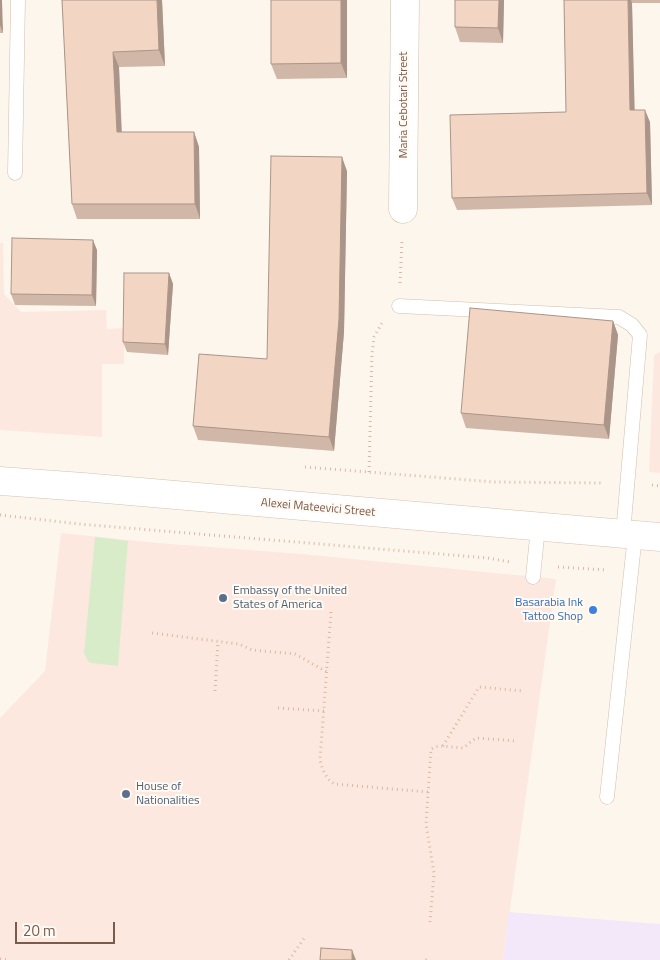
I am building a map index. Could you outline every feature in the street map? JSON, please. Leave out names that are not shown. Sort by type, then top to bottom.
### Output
[{"type":"main road","name":"Maria Cebotari Street","points":[[403,209],[405,0]]},
{"type":"main road","name":"Alexei Mateevici Street","points":[[0,481],[639,535]]},
{"type":"lane","points":[[15,173],[18,0]]},
{"type":"lane","points":[[399,306],[619,317],[632,325],[640,335],[627,483],[639,535],[631,572],[607,797]]},
{"type":"lane","points":[[534,572],[538,527]]},
{"type":"path","points":[[369,472],[374,337],[383,322],[399,306],[403,209]]},
{"type":"path","points":[[305,468],[494,482],[627,483]]},
{"type":"path","points":[[0,516],[488,558],[534,572],[631,572]]},
{"type":"path","points":[[331,612],[320,760],[323,770],[334,784],[428,792]]},
{"type":"path","points":[[152,632],[239,644],[252,650],[295,654],[327,672]]},
{"type":"path","points":[[215,691],[218,641]]},
{"type":"path","points":[[443,746],[478,687],[522,691]]},
{"type":"path","points":[[278,708],[324,711]]},
{"type":"path","points":[[430,922],[434,873],[426,824],[431,750],[435,747],[443,746],[463,748],[476,738],[517,742]]},
{"type":"path","points":[[289,960],[305,937]]},
{"type":"path","points":[[0,959],[9,960]]},
{"type":"shaded area","points":[[0,243],[3,243],[4,294],[21,312],[106,310],[107,329],[124,328],[124,364],[102,364],[102,437],[0,430]]},
{"type":"shaded area","points":[[660,352],[660,473],[649,472],[654,355]]},
{"type":"shaded area","points":[[61,533],[556,579],[503,960],[0,960],[0,718],[45,671]]},
{"type":"shaded area","points":[[509,912],[660,924],[660,960],[503,960]]},
{"type":"green space","points":[[95,537],[128,541],[118,666],[91,663],[84,653]]},
{"type":"building","points":[[62,0],[157,0],[159,50],[113,52],[117,132],[194,132],[195,204],[72,204]]},
{"type":"building","points":[[271,0],[341,0],[341,63],[271,64]]},
{"type":"building","points":[[455,0],[499,0],[498,28],[455,27]]},
{"type":"building","points":[[564,0],[628,0],[630,110],[645,110],[647,193],[452,198],[450,115],[566,112]]},
{"type":"building","points":[[271,156],[342,157],[339,319],[329,437],[193,426],[199,354],[267,359]]},
{"type":"building","points":[[12,238],[93,240],[92,295],[11,294]]},
{"type":"building","points":[[124,273],[169,273],[165,344],[123,342]]},
{"type":"building","points":[[470,308],[613,321],[604,425],[461,413]]},
{"type":"building","points":[[321,948],[352,950],[352,960],[320,960]]},
{"type":"place","name":"Embassy of the United States of America","points":[[223,598]]},
{"type":"place","name":"Basarabia Ink Tattoo Shop","points":[[593,610]]},
{"type":"place","name":"House of Nationalities","points":[[126,794]]}]
